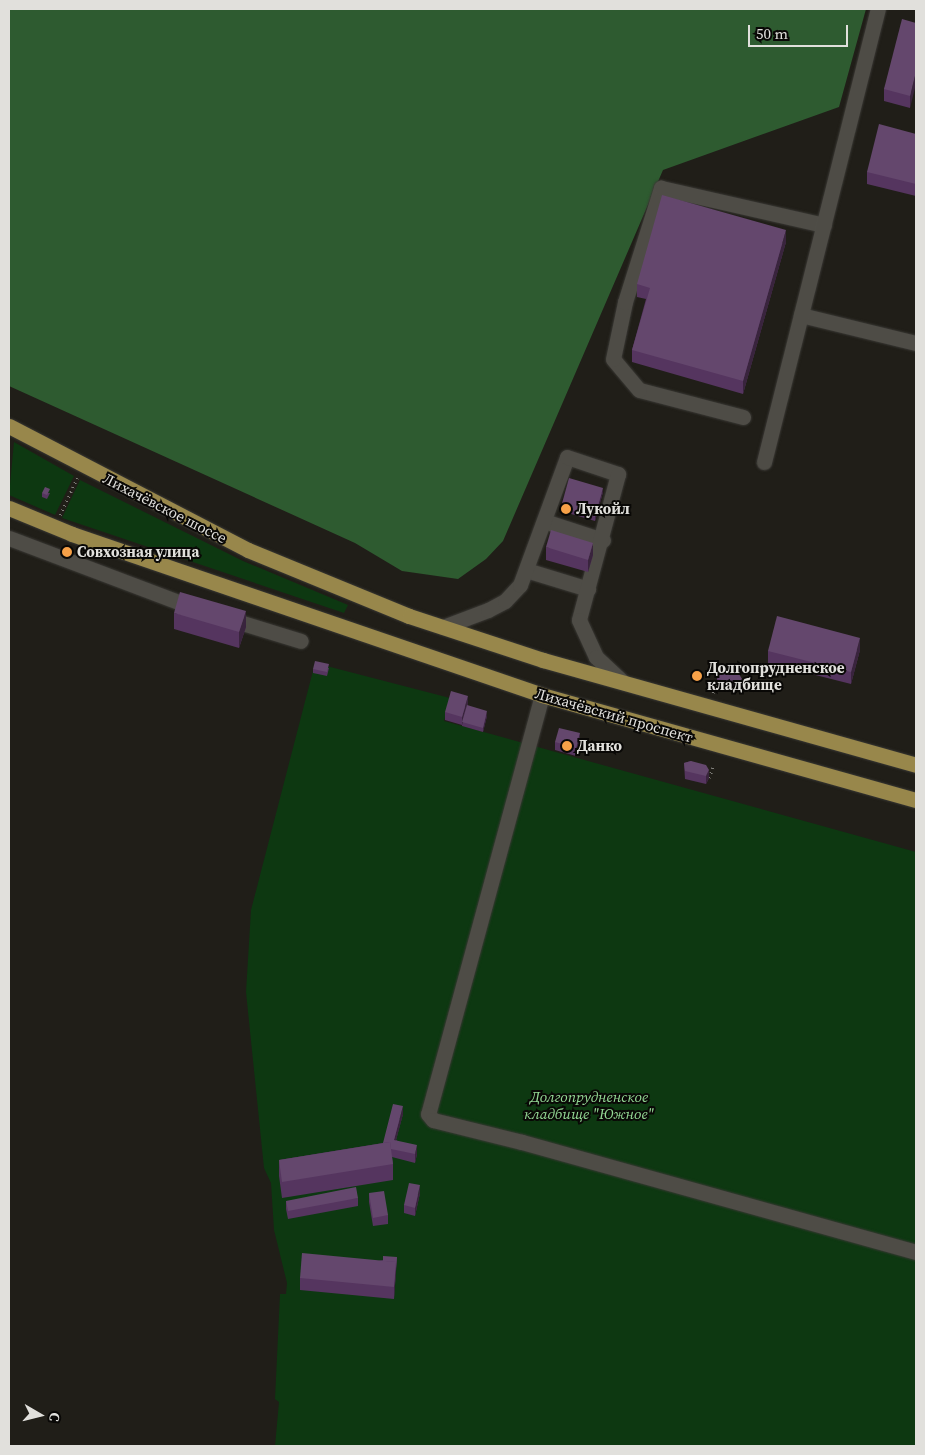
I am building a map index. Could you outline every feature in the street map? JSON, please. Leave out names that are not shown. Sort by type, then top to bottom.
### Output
[{"type":"main road","name":"Лихачёвское шоссе","points":[[9,426],[248,550],[325,583],[443,626]]},
{"type":"main road","name":"Лихачёвский проспект","points":[[9,508],[72,534],[542,695],[916,800]]},
{"type":"main road","points":[[443,626],[624,682],[916,765]]},
{"type":"lane","points":[[764,462],[878,9]]},
{"type":"lane","points":[[743,417],[639,390],[612,360],[625,302],[662,188],[824,225]]},
{"type":"lane","points":[[801,315],[916,343]]},
{"type":"lane","points":[[443,626],[505,601],[520,585],[567,457],[618,474],[603,540],[580,620],[587,641],[605,668],[624,682]]},
{"type":"lane","points":[[544,521],[603,540]]},
{"type":"lane","points":[[9,538],[172,601],[301,641]]},
{"type":"lane","points":[[526,570],[588,589]]},
{"type":"lane","points":[[542,695],[428,1114],[433,1120],[916,1252]]},
{"type":"path","points":[[59,517],[77,478]]},
{"type":"path","points":[[713,693],[716,684],[725,687]]},
{"type":"path","points":[[700,776],[709,778],[713,767]]},
{"type":"green space","points":[[9,9],[866,9],[839,107],[663,170],[503,541],[486,559],[458,579],[402,571],[355,543],[9,386]]},
{"type":"green space","points":[[14,442],[74,476],[55,515],[9,495]]},
{"type":"green space","points":[[80,480],[243,561],[348,605],[344,613],[62,518]]},
{"type":"green space","name":"Долгопрудненское кладбище \"Южное\"","points":[[315,663],[450,698],[444,721],[916,852],[916,1446],[275,1446],[279,1402],[275,1399],[280,1294],[286,1294],[287,1283],[274,1230],[271,1183],[264,1168],[246,992],[251,910]]},
{"type":"building","points":[[902,19],[916,23],[916,72],[910,96],[884,89]]},
{"type":"building","points":[[879,124],[916,134],[916,184],[867,172]]},
{"type":"building","points":[[662,195],[786,230],[743,381],[632,350],[650,288],[637,284]]},
{"type":"building","points":[[569,478],[603,488],[595,517],[561,507]]},
{"type":"building","points":[[45,487],[50,489],[47,495],[42,493]]},
{"type":"building","points":[[551,530],[593,543],[588,560],[546,547]]},
{"type":"building","points":[[180,592],[246,611],[239,632],[174,613]]},
{"type":"building","points":[[777,616],[860,638],[851,672],[768,651]]},
{"type":"building","points":[[315,661],[329,664],[327,672],[313,669]]},
{"type":"building","points":[[724,669],[739,674],[742,679],[739,684],[718,679],[717,671]]},
{"type":"building","points":[[451,691],[468,696],[462,717],[445,712]]},
{"type":"building","points":[[467,705],[487,711],[483,728],[462,722]]},
{"type":"building","points":[[559,728],[580,733],[576,748],[555,742]]},
{"type":"building","points":[[691,761],[706,765],[709,770],[706,776],[685,771],[684,763]]},
{"type":"building","points":[[393,1104],[403,1106],[394,1140],[417,1145],[415,1154],[391,1149],[390,1142],[383,1143]]},
{"type":"building","points":[[390,1142],[393,1164],[282,1182],[279,1160]]},
{"type":"building","points":[[409,1183],[420,1185],[415,1208],[404,1205]]},
{"type":"building","points":[[356,1187],[358,1198],[288,1211],[286,1201]]},
{"type":"building","points":[[384,1191],[388,1215],[373,1218],[369,1193]]},
{"type":"building","points":[[302,1253],[396,1262],[394,1287],[300,1278]]},
{"type":"building","points":[[383,1256],[397,1257],[396,1268],[396,1262],[383,1261]]},
{"type":"place","name":"Лукойл","points":[[566,509]]},
{"type":"place","name":"Совхозная улица","points":[[67,552]]},
{"type":"place","name":"Долгопрудненское кладбище","points":[[697,676]]},
{"type":"place","name":"Данко","points":[[567,746]]}]
